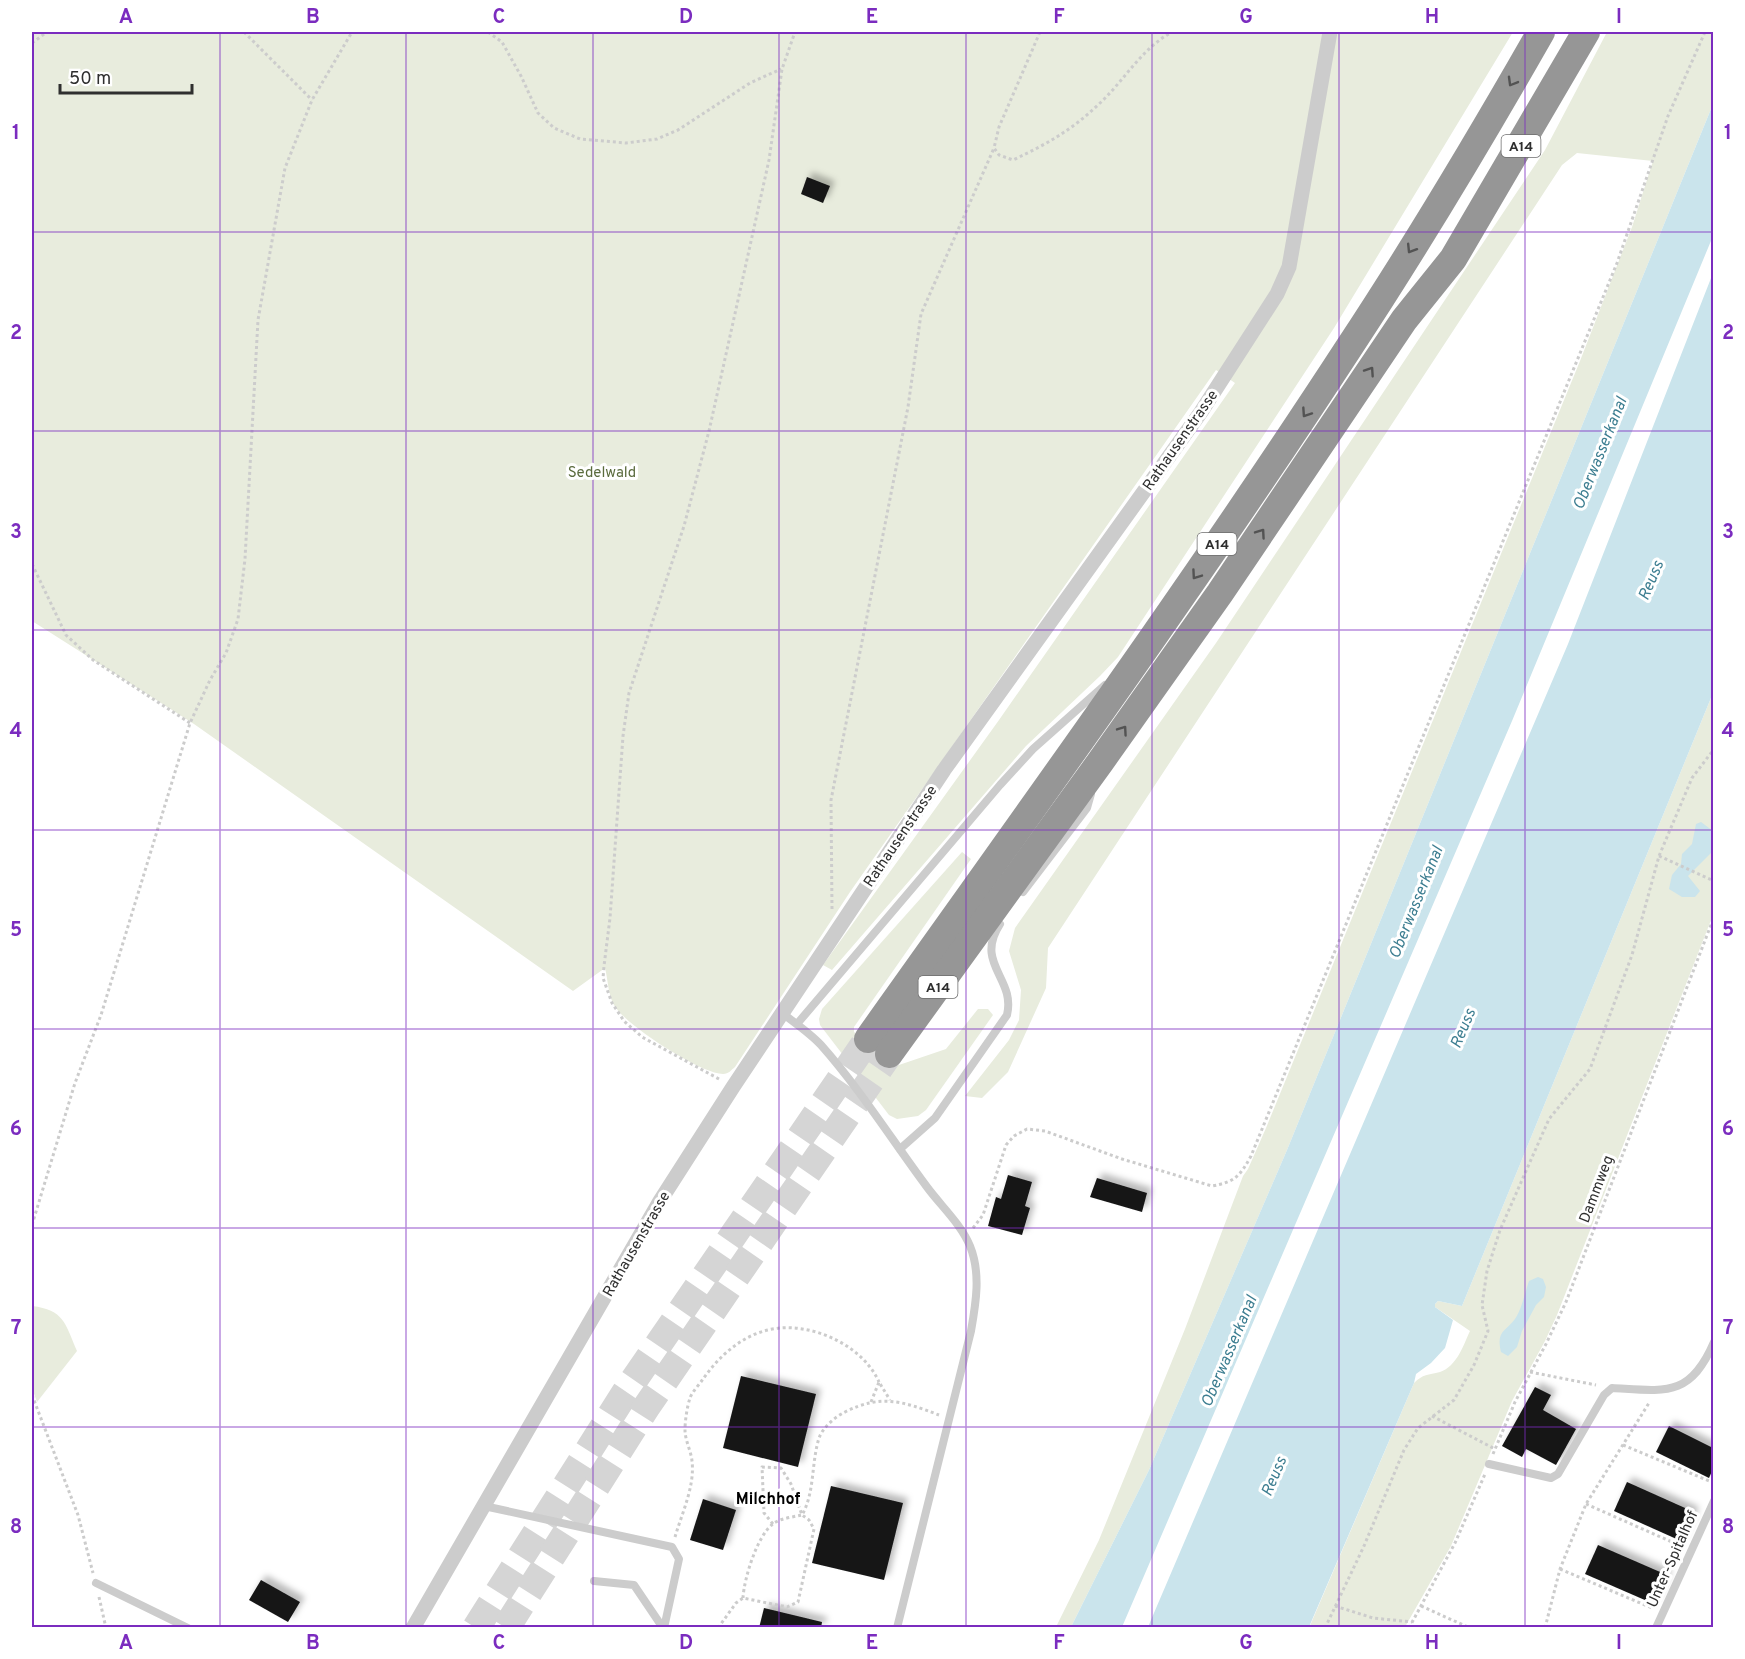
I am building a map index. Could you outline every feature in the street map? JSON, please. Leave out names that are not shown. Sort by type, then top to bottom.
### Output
[{"type":"highway","name":"A14","points":[[1541,32],[1350,348],[1137,659],[879,1047],[1101,761],[1269,523],[1404,320],[1453,259],[1586,32]]},
{"type":"highway","name":"A14","points":[[1404,320],[1425,276],[1510,140],[1571,32]]},
{"type":"street","name":"Rathausenstrasse","points":[[413,1628],[660,1201],[733,1087],[944,770],[1201,412],[1277,294],[1288,267],[1330,32]]},
{"type":"lane","points":[[797,1024],[1026,756],[1078,707],[1137,659]]},
{"type":"lane","points":[[1019,899],[1087,808],[1101,761]]},
{"type":"lane","points":[[900,1149],[935,1118],[1007,1015],[1009,999],[993,963],[991,951],[992,939],[1005,917]]},
{"type":"lane","points":[[782,1013],[821,1045],[964,1234],[973,1253],[977,1299],[971,1331],[897,1628]]},
{"type":"lane","points":[[1490,1464],[1551,1478],[1558,1474],[1604,1395],[1611,1388],[1657,1391],[1683,1384],[1705,1363],[1713,1342]]},
{"type":"lane","name":"Unter-Spitalhof","points":[[1656,1628],[1713,1501]]},
{"type":"lane","points":[[484,1506],[672,1547],[679,1558],[664,1628]]},
{"type":"lane","points":[[594,1581],[634,1586],[664,1628]]},
{"type":"lane","points":[[96,1583],[188,1628]]},
{"type":"path","points":[[32,43],[47,32]]},
{"type":"path","points":[[244,32],[312,100]]},
{"type":"path","points":[[32,1225],[75,1083],[101,1015],[190,723],[210,680],[226,653],[238,619],[245,559],[258,320],[285,168],[312,100],[352,32]]},
{"type":"path","points":[[490,32],[502,42],[538,113],[554,128],[580,139],[626,142],[657,139],[678,130],[750,83],[782,69]]},
{"type":"path","points":[[733,1087],[642,1037],[624,1022],[612,1004],[603,978],[610,918],[618,793],[629,693],[684,526],[709,431],[769,160],[782,69],[795,32]]},
{"type":"path","points":[[832,938],[831,801],[908,407],[921,314],[994,148],[999,127],[1040,32]]},
{"type":"path","points":[[994,148],[999,155],[1013,160],[1062,136],[1100,104],[1161,37],[1172,32]]},
{"type":"path","points":[[964,1234],[978,1223],[983,1215],[1006,1145],[1014,1136],[1027,1129],[1045,1131],[1122,1159],[1212,1186],[1227,1184],[1241,1174],[1260,1134],[1617,263],[1668,116],[1705,32]]},
{"type":"path","points":[[32,564],[66,635],[93,660],[190,723]]},
{"type":"path","points":[[1325,1628],[1364,1546],[1404,1450],[1418,1428],[1455,1400],[1474,1365],[1488,1331],[1482,1305],[1487,1271],[1500,1230],[1549,1119],[1590,1069],[1632,955],[1659,856],[1692,778],[1713,749]]},
{"type":"path","points":[[1659,856],[1713,881]]},
{"type":"path","name":"Dammweg","points":[[1409,1628],[1455,1543],[1515,1402],[1566,1302],[1713,918]]},
{"type":"path","points":[[672,1547],[691,1486],[693,1462],[685,1431],[690,1396],[727,1350],[752,1335],[781,1328],[807,1330],[830,1336],[857,1353],[873,1368],[890,1401]]},
{"type":"path","points":[[1530,1372],[1611,1388]]},
{"type":"path","points":[[871,1402],[879,1382]]},
{"type":"path","points":[[1545,1628],[1560,1569],[1586,1504],[1657,1391]]},
{"type":"path","points":[[32,1395],[78,1515],[106,1628]]},
{"type":"path","points":[[802,1515],[809,1502],[820,1436],[835,1417],[864,1402],[890,1401],[920,1408],[950,1421]]},
{"type":"path","points":[[1432,1416],[1495,1449]]},
{"type":"path","points":[[1623,1445],[1713,1483]]},
{"type":"path","points":[[718,1628],[736,1603],[744,1598],[787,1608],[798,1602],[814,1528],[802,1515],[791,1484],[781,1468],[762,1467],[764,1513],[772,1524]]},
{"type":"path","points":[[1586,1504],[1691,1550]]},
{"type":"path","points":[[744,1598],[746,1577],[760,1542],[772,1524],[785,1518],[802,1515]]},
{"type":"path","points":[[1560,1569],[1663,1612]]},
{"type":"path","points":[[1335,1606],[1373,1618],[1412,1622]]},
{"type":"path","points":[[1421,1606],[1470,1628]]},
{"type":"green space","name":"Sedelwald","points":[[32,32],[1513,32],[1334,328],[1118,657],[1026,746],[832,970],[823,965],[999,720],[1235,383],[1216,370],[850,892],[735,1067],[723,1074],[698,1066],[664,1047],[621,1014],[612,1001],[605,968],[573,991],[194,724],[32,621]]},
{"type":"green space","points":[[1607,32],[1713,32],[1713,104],[1287,1150],[1149,1470],[1071,1627],[1056,1627],[1099,1540],[1185,1329],[1243,1176],[1266,1128],[1580,361],[1632,227],[1653,161],[1577,153],[1562,165],[1048,948],[1046,988],[1008,1072],[982,1098],[965,1096],[1009,1040],[1019,1020],[1021,990],[1009,951],[1015,928],[1216,643],[1545,150]]},
{"type":"green space","points":[[1713,693],[1713,915],[1557,1315],[1512,1401],[1451,1546],[1405,1627],[1309,1628],[1414,1383],[1423,1376],[1440,1372],[1451,1365],[1459,1355],[1470,1331],[1435,1307],[1435,1304],[1438,1301],[1462,1306]]},
{"type":"green space","points":[[962,852],[971,859],[854,1027],[854,1032],[896,1066],[946,1049],[978,1009],[988,1009],[993,1015],[926,1110],[918,1116],[897,1119],[889,1115],[820,1025],[819,1019],[822,1009]]},
{"type":"green space","points":[[32,1306],[51,1311],[62,1320],[77,1351],[37,1402],[32,1388]]},
{"type":"water","name":"Oberwasserkanal","points":[[1713,104],[1713,236],[1512,721],[1122,1627],[1071,1627],[1149,1470],[1287,1150]]},
{"type":"water","name":"Reuss","points":[[1713,273],[1713,693],[1462,1306],[1438,1301],[1435,1304],[1435,1307],[1453,1320],[1445,1348],[1431,1363],[1416,1374],[1309,1627],[1148,1627],[1568,644]]},
{"type":"water","points":[[1701,822],[1713,831],[1713,851],[1688,876],[1700,891],[1695,897],[1682,897],[1669,889],[1672,875],[1681,864],[1682,854],[1692,844],[1696,824]]},
{"type":"water","points":[[1538,1277],[1543,1279],[1546,1287],[1544,1297],[1536,1305],[1522,1331],[1517,1347],[1508,1356],[1501,1352],[1502,1332],[1517,1315],[1529,1281]]},
{"type":"building","points":[[807,177],[830,186],[823,203],[801,194]]},
{"type":"building","points":[[1008,1175],[1032,1182],[1025,1206],[1030,1208],[1022,1235],[988,1226],[996,1197],[1001,1199]]},
{"type":"building","points":[[1097,1178],[1147,1193],[1142,1212],[1090,1197]]},
{"type":"building","points":[[741,1376],[816,1394],[798,1467],[723,1448]]},
{"type":"building","points":[[1535,1387],[1551,1395],[1543,1410],[1576,1429],[1556,1465],[1526,1449],[1522,1457],[1502,1446]]},
{"type":"building","points":[[1669,1426],[1713,1448],[1713,1469],[1709,1478],[1656,1452]]},
{"type":"building","points":[[1627,1482],[1694,1512],[1681,1541],[1614,1511]]},
{"type":"building","points":[[831,1486],[903,1503],[884,1580],[812,1563]]},
{"type":"building","points":[[703,1499],[736,1510],[723,1550],[690,1540]]},
{"type":"building","points":[[1598,1545],[1667,1575],[1654,1604],[1585,1574]]},
{"type":"building","points":[[261,1580],[300,1602],[288,1622],[249,1600]]},
{"type":"building","points":[[764,1608],[822,1622],[821,1628],[759,1628]]},
{"type":"tunnel","points":[[476,1628],[625,1393],[868,1039]]},
{"type":"tunnel","points":[[506,1628],[647,1406],[889,1054]]},
{"type":"district","name":"Milchhof","points":[[768,1498]]}]
